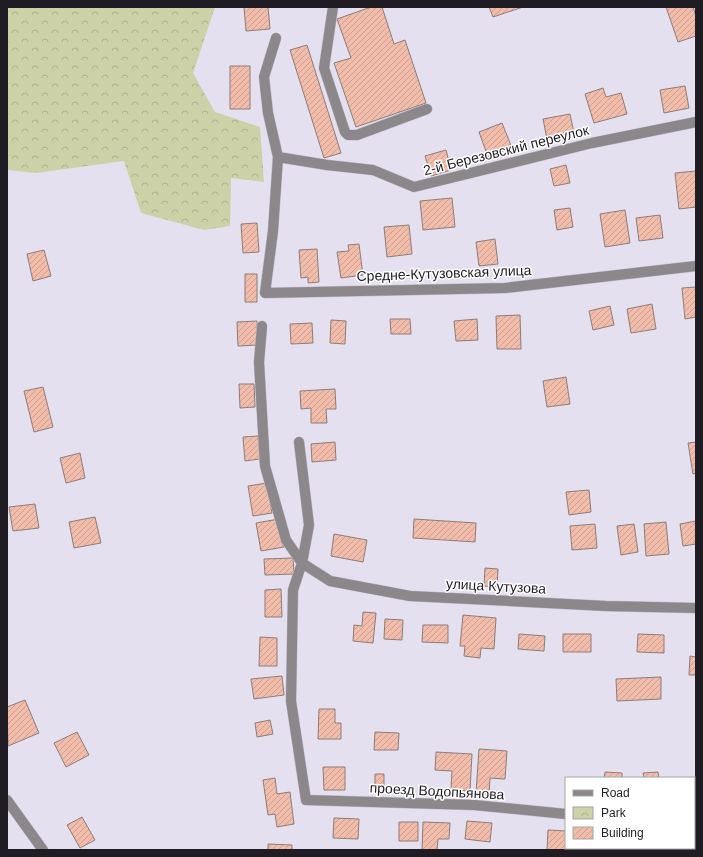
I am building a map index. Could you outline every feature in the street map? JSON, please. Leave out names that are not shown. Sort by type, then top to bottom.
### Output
[{"type":"street","points":[[333,7],[324,68],[345,132],[348,135],[357,135],[427,109]]},
{"type":"street","points":[[276,38],[264,77],[268,113],[278,157]]},
{"type":"street","name":"2-й Березовский переулок","points":[[278,157],[327,165],[373,170],[414,187],[592,143],[696,122]]},
{"type":"street","name":"Средне-Кутузовская улица","points":[[278,157],[273,231],[264,293],[505,288],[696,266]]},
{"type":"street","points":[[262,326],[259,362],[265,466],[286,540],[302,563]]},
{"type":"street","points":[[299,442],[309,524],[302,563]]},
{"type":"street","name":"улица Кутузова","points":[[302,563],[330,581],[410,596],[606,606],[696,608]]},
{"type":"street","name":"проезд Водопьянова","points":[[302,563],[293,590],[291,701],[306,800],[474,805],[565,814]]},
{"type":"street","points":[[7,800],[43,850]]},
{"type":"green space","points":[[7,7],[215,7],[193,73],[215,112],[260,127],[264,182],[231,178],[230,226],[204,230],[141,213],[124,161],[36,173],[7,170]]},
{"type":"building","points":[[244,7],[268,7],[270,29],[246,31]]},
{"type":"building","points":[[371,7],[382,7],[394,44],[405,40],[426,103],[356,127],[334,63],[351,58],[337,19]]},
{"type":"building","points":[[489,7],[523,7],[493,17]]},
{"type":"building","points":[[666,7],[693,7],[696,16],[696,36],[678,42]]},
{"type":"building","points":[[307,45],[341,153],[324,158],[290,50]]},
{"type":"building","points":[[230,66],[250,66],[250,109],[230,109]]},
{"type":"building","points":[[685,86],[689,108],[664,113],[660,90]]},
{"type":"building","points":[[603,88],[606,97],[621,93],[627,114],[594,123],[585,94]]},
{"type":"building","points":[[570,114],[574,133],[547,139],[543,119]]},
{"type":"building","points":[[502,123],[512,148],[488,157],[479,132]]},
{"type":"building","points":[[446,150],[451,170],[431,176],[425,156]]},
{"type":"building","points":[[566,165],[570,183],[554,186],[550,169]]},
{"type":"building","points":[[696,171],[696,207],[679,209],[675,173]]},
{"type":"building","points":[[452,198],[455,227],[423,230],[420,201]]},
{"type":"building","points":[[570,208],[573,227],[557,230],[554,210]]},
{"type":"building","points":[[625,210],[630,243],[605,247],[600,214]]},
{"type":"building","points":[[660,215],[663,238],[639,241],[636,218]]},
{"type":"building","points":[[257,223],[259,252],[243,253],[241,224]]},
{"type":"building","points":[[409,225],[412,254],[387,257],[384,227]]},
{"type":"building","points":[[495,239],[498,264],[479,266],[476,242]]},
{"type":"building","points":[[359,244],[363,275],[341,278],[337,252],[349,251],[348,245]]},
{"type":"building","points":[[317,249],[319,282],[308,283],[308,277],[301,278],[299,250]]},
{"type":"building","points":[[44,250],[51,276],[33,281],[27,254]]},
{"type":"building","points":[[245,274],[257,274],[257,302],[245,302]]},
{"type":"building","points":[[696,287],[696,317],[685,319],[682,288]]},
{"type":"building","points":[[652,304],[656,329],[631,333],[627,309]]},
{"type":"building","points":[[610,306],[614,325],[593,330],[589,311]]},
{"type":"building","points":[[520,315],[521,349],[497,349],[496,316]]},
{"type":"building","points":[[390,319],[410,319],[411,334],[391,334]]},
{"type":"building","points":[[477,319],[478,340],[456,341],[454,321]]},
{"type":"building","points":[[331,320],[346,321],[345,344],[330,343]]},
{"type":"building","points":[[257,321],[258,345],[238,346],[237,322]]},
{"type":"building","points":[[312,323],[313,343],[291,344],[290,324]]},
{"type":"building","points":[[566,377],[570,404],[547,407],[543,381]]},
{"type":"building","points":[[239,384],[254,384],[255,407],[240,408]]},
{"type":"building","points":[[43,387],[53,427],[34,432],[24,391]]},
{"type":"building","points":[[335,389],[336,409],[326,409],[327,423],[311,423],[311,408],[301,409],[300,391]]},
{"type":"building","points":[[258,436],[260,459],[245,461],[243,437]]},
{"type":"building","points":[[335,442],[336,460],[312,462],[311,444]]},
{"type":"building","points":[[696,442],[696,473],[693,474],[688,443]]},
{"type":"building","points":[[80,453],[85,478],[66,483],[60,458]]},
{"type":"building","points":[[267,483],[272,513],[253,516],[248,486]]},
{"type":"building","points":[[589,490],[591,512],[569,515],[566,492]]},
{"type":"building","points":[[35,504],[39,528],[13,531],[9,507]]},
{"type":"building","points":[[95,517],[101,543],[74,548],[69,522]]},
{"type":"building","points":[[279,519],[284,547],[261,551],[256,523]]},
{"type":"building","points":[[414,519],[476,523],[475,542],[413,538]]},
{"type":"building","points":[[696,521],[696,544],[683,546],[680,524]]},
{"type":"building","points":[[666,522],[669,554],[646,556],[644,524]]},
{"type":"building","points":[[595,524],[597,548],[572,550],[570,526]]},
{"type":"building","points":[[634,524],[638,552],[621,555],[617,526]]},
{"type":"building","points":[[334,534],[367,540],[363,562],[331,556]]},
{"type":"building","points":[[293,558],[294,574],[265,575],[264,559]]},
{"type":"building","points":[[485,568],[498,569],[497,587],[484,586]]},
{"type":"building","points":[[281,589],[282,617],[265,617],[265,590]]},
{"type":"building","points":[[363,612],[376,613],[373,643],[353,641],[354,625],[362,626]]},
{"type":"building","points":[[463,615],[496,618],[494,649],[481,648],[480,658],[464,656],[465,646],[460,646]]},
{"type":"building","points":[[385,619],[403,620],[402,640],[384,639]]},
{"type":"building","points":[[423,625],[448,625],[448,643],[422,642]]},
{"type":"building","points":[[519,634],[545,636],[544,651],[518,649]]},
{"type":"building","points":[[563,634],[591,634],[591,652],[563,652]]},
{"type":"building","points":[[638,634],[664,635],[664,653],[637,652]]},
{"type":"building","points":[[260,637],[277,638],[277,666],[259,666]]},
{"type":"building","points":[[690,656],[696,657],[696,675],[689,675]]},
{"type":"building","points":[[282,676],[284,695],[254,699],[251,679]]},
{"type":"building","points":[[661,677],[661,699],[617,701],[616,679]]},
{"type":"building","points":[[25,700],[39,733],[8,746],[7,707]]},
{"type":"building","points":[[319,709],[335,709],[335,723],[341,723],[341,739],[318,739]]},
{"type":"building","points":[[270,720],[273,734],[257,737],[255,723]]},
{"type":"building","points":[[77,732],[89,755],[66,767],[54,743]]},
{"type":"building","points":[[375,732],[399,733],[398,750],[374,750]]},
{"type":"building","points":[[479,749],[507,751],[505,779],[490,778],[489,794],[476,793]]},
{"type":"building","points":[[436,752],[472,754],[470,791],[451,790],[452,771],[435,770]]},
{"type":"building","points":[[323,767],[345,767],[345,790],[324,790]]},
{"type":"building","points":[[605,772],[622,773],[622,777],[604,777]]},
{"type":"building","points":[[658,772],[659,777],[644,777],[643,773]]},
{"type":"building","points":[[375,774],[384,774],[384,787],[375,787]]},
{"type":"building","points":[[275,778],[277,794],[290,792],[294,824],[277,827],[275,814],[268,815],[263,780]]},
{"type":"building","points":[[695,780],[696,780],[695,806]]},
{"type":"building","points":[[82,817],[95,840],[80,848],[67,825]]},
{"type":"building","points":[[334,818],[359,819],[358,839],[333,838]]},
{"type":"building","points":[[467,821],[492,823],[490,842],[465,839]]},
{"type":"building","points":[[399,822],[418,822],[418,841],[399,841]]},
{"type":"building","points":[[423,822],[450,823],[449,839],[438,839],[437,850],[422,850]]},
{"type":"building","points":[[548,830],[565,831],[565,849],[572,850],[547,850]]},
{"type":"building","points":[[268,844],[292,845],[292,850],[268,850]]},
{"type":"building","points":[[584,849],[600,849],[600,850]]},
{"type":"building","points":[[621,849],[638,849],[638,850]]},
{"type":"building","points":[[661,849],[677,849],[677,850]]}]
